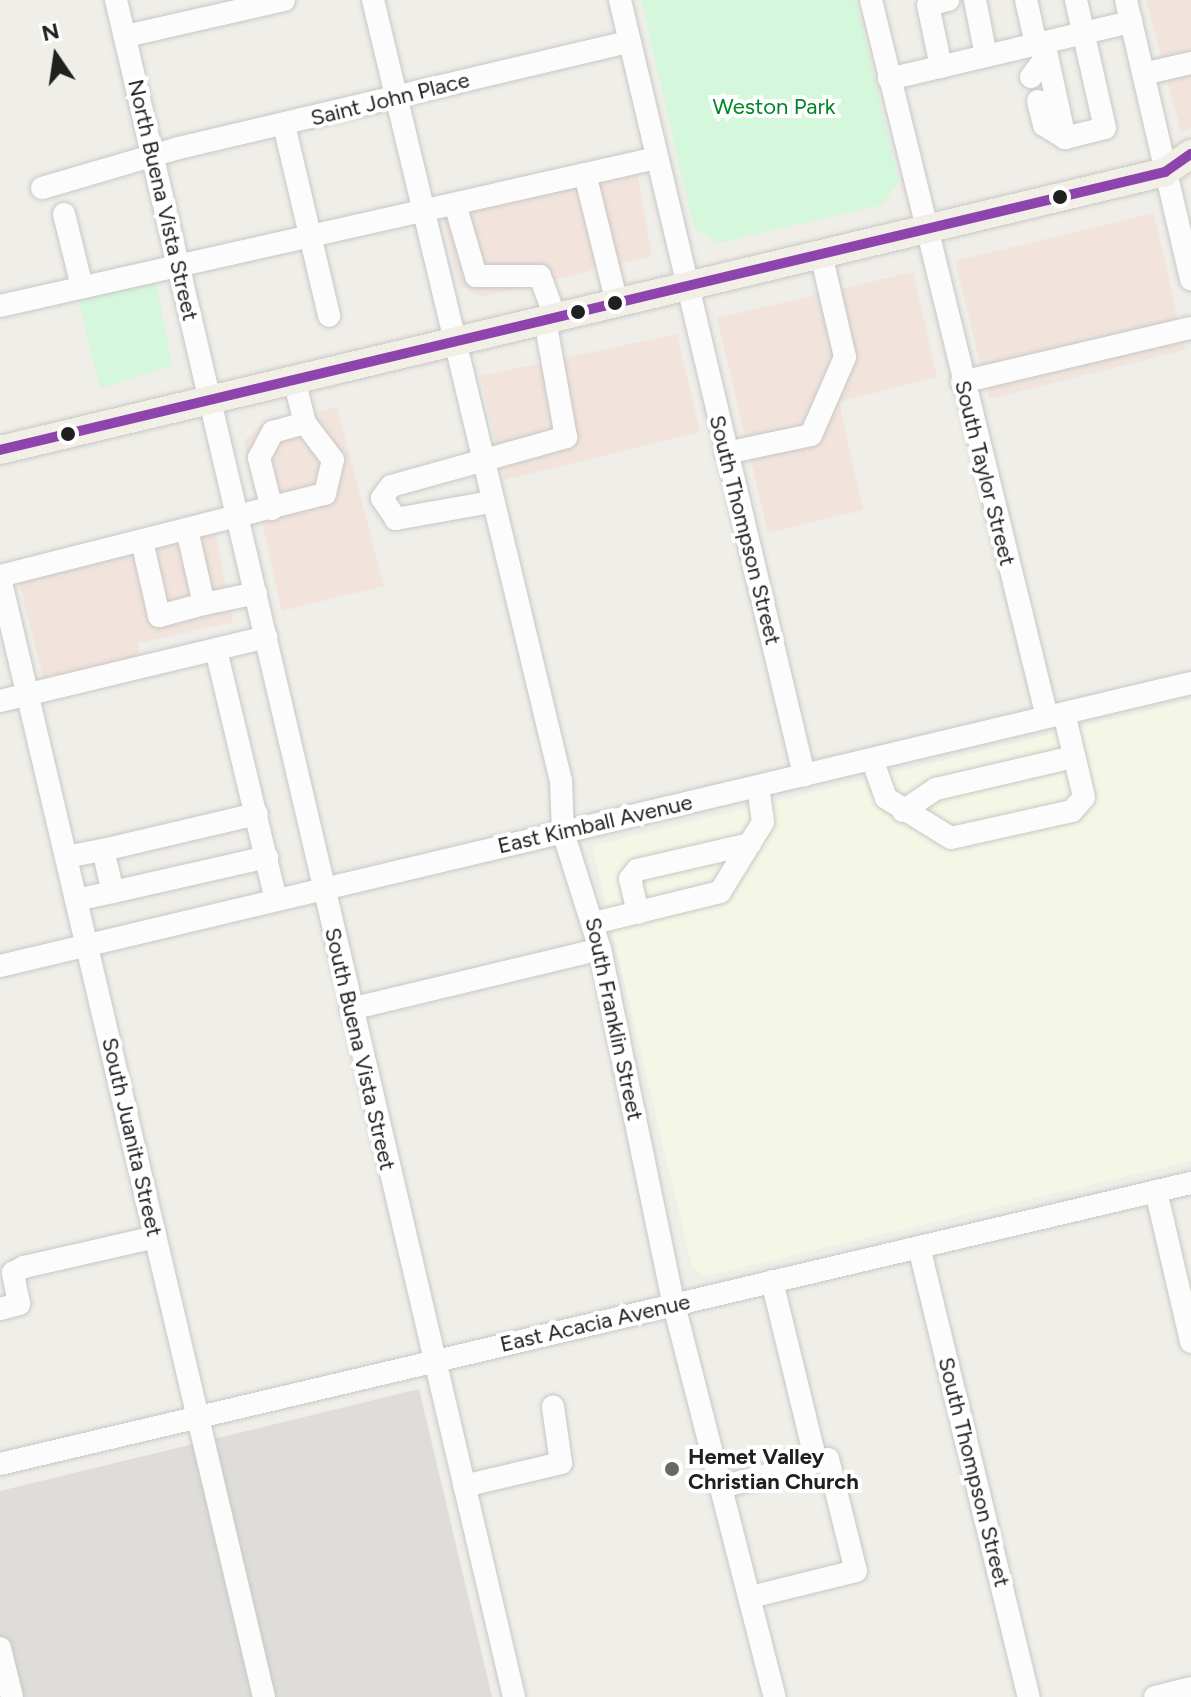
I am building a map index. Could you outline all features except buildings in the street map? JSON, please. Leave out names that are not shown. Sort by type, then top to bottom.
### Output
[{"type":"main road","points":[[0,450],[923,230],[1178,175],[1191,154]]},
{"type":"street","name":"North Buena Vista Street","points":[[116,0],[208,400]]},
{"type":"street","points":[[126,36],[284,0]]},
{"type":"street","name":"South Franklin Street","points":[[373,0],[451,343],[561,781],[563,832],[600,949],[674,1305],[725,1486],[775,1697]]},
{"type":"street","name":"South Thompson Street","points":[[620,0],[804,775]]},
{"type":"street","name":"South Taylor Street","points":[[871,0],[923,230],[962,382],[1056,715],[1074,757],[1084,797],[1072,811],[951,838],[903,811]]},
{"type":"street","points":[[941,67],[928,5],[948,0]]},
{"type":"street","points":[[975,0],[986,56]]},
{"type":"street","points":[[1026,0],[1065,138]]},
{"type":"street","points":[[1038,101],[1044,125],[1065,138],[1105,128],[1076,0]]},
{"type":"street","points":[[889,79],[986,56],[1042,48],[1084,33],[1128,11],[1143,74],[1178,175],[1191,280]]},
{"type":"street","name":"Saint John Place","points":[[42,188],[394,97],[629,42]]},
{"type":"street","points":[[1031,77],[1042,48]]},
{"type":"street","points":[[1143,74],[1191,63]]},
{"type":"street","points":[[284,125],[329,316]]},
{"type":"street","points":[[0,306],[656,158]]},
{"type":"street","points":[[585,174],[617,303]]},
{"type":"street","points":[[455,204],[476,276],[540,276],[550,319],[566,437],[481,465],[391,486],[384,506],[396,519],[491,502]]},
{"type":"street","points":[[64,214],[82,287]]},
{"type":"street","points":[[726,453],[811,435],[816,425],[845,357],[821,254]]},
{"type":"street","points":[[962,382],[1191,328]]},
{"type":"street","points":[[0,577],[272,509],[331,487],[333,460],[305,423],[294,380]]},
{"type":"street","name":"South Buena Vista Street","points":[[208,400],[514,1697]]},
{"type":"street","points":[[272,509],[259,458],[273,432],[305,423]]},
{"type":"street","points":[[187,530],[204,604]]},
{"type":"street","points":[[142,541],[159,616],[256,593]]},
{"type":"street","name":"South Juanita Street","points":[[0,577],[264,1697]]},
{"type":"street","points":[[0,701],[266,637]]},
{"type":"street","points":[[216,650],[276,900]]},
{"type":"street","name":"East Kimball Avenue","points":[[0,966],[1191,683]]},
{"type":"street","points":[[872,759],[879,787],[903,811],[936,789],[1074,757]]},
{"type":"street","points":[[594,923],[720,892],[750,844],[764,814],[758,786]]},
{"type":"street","points":[[66,857],[257,814]]},
{"type":"street","points":[[638,913],[630,879],[637,870],[750,844]]},
{"type":"street","points":[[103,850],[113,892]]},
{"type":"street","points":[[76,900],[267,857]]},
{"type":"street","points":[[351,1009],[600,949]]},
{"type":"street","name":"East Acacia Avenue","points":[[0,1464],[1191,1183]]},
{"type":"street","points":[[1156,1191],[1191,1342]]},
{"type":"street","points":[[0,1309],[19,1304],[13,1273],[24,1267],[156,1237]]},
{"type":"street","name":"South Thompson Street","points":[[919,1247],[1029,1697]]},
{"type":"street","points":[[772,1281],[816,1462]]},
{"type":"street","points":[[464,1486],[561,1463],[553,1407]]},
{"type":"street","points":[[725,1486],[828,1459],[856,1571],[751,1597]]},
{"type":"street","points":[[0,1648],[12,1697]]},
{"type":"street","points":[[1155,1697],[1191,1688]]},
{"type":"shaded area","points":[[1146,0],[1191,0],[1191,129],[1181,132]]},
{"type":"shaded area","points":[[634,155],[652,256],[482,297],[459,285],[439,201]]},
{"type":"shaded area","points":[[1154,213],[1185,350],[989,399],[955,261]]},
{"type":"shaded area","points":[[913,272],[937,377],[839,402],[863,510],[768,533],[717,318]]},
{"type":"shaded area","points":[[677,334],[700,432],[504,480],[480,376]]},
{"type":"shaded area","points":[[337,407],[384,586],[282,611],[244,441],[260,426]]},
{"type":"shaded area","points":[[214,528],[233,622],[138,643],[140,656],[43,678],[18,578]]},
{"type":"shaded area","points":[[1191,700],[1191,1161],[706,1276],[692,1268],[592,846]]},
{"type":"shaded area","points":[[419,1389],[492,1697],[0,1697],[0,1491]]},
{"type":"green space","name":"Weston Park","points":[[641,0],[856,0],[899,182],[882,205],[718,243],[694,228]]},
{"type":"green space","points":[[155,276],[172,366],[100,388],[77,295]]},
{"type":"transit line","points":[[0,450],[1165,172],[1191,154]]},
{"type":"place","name":"Hemet Valley Christian Church","points":[[672,1469]]}]
